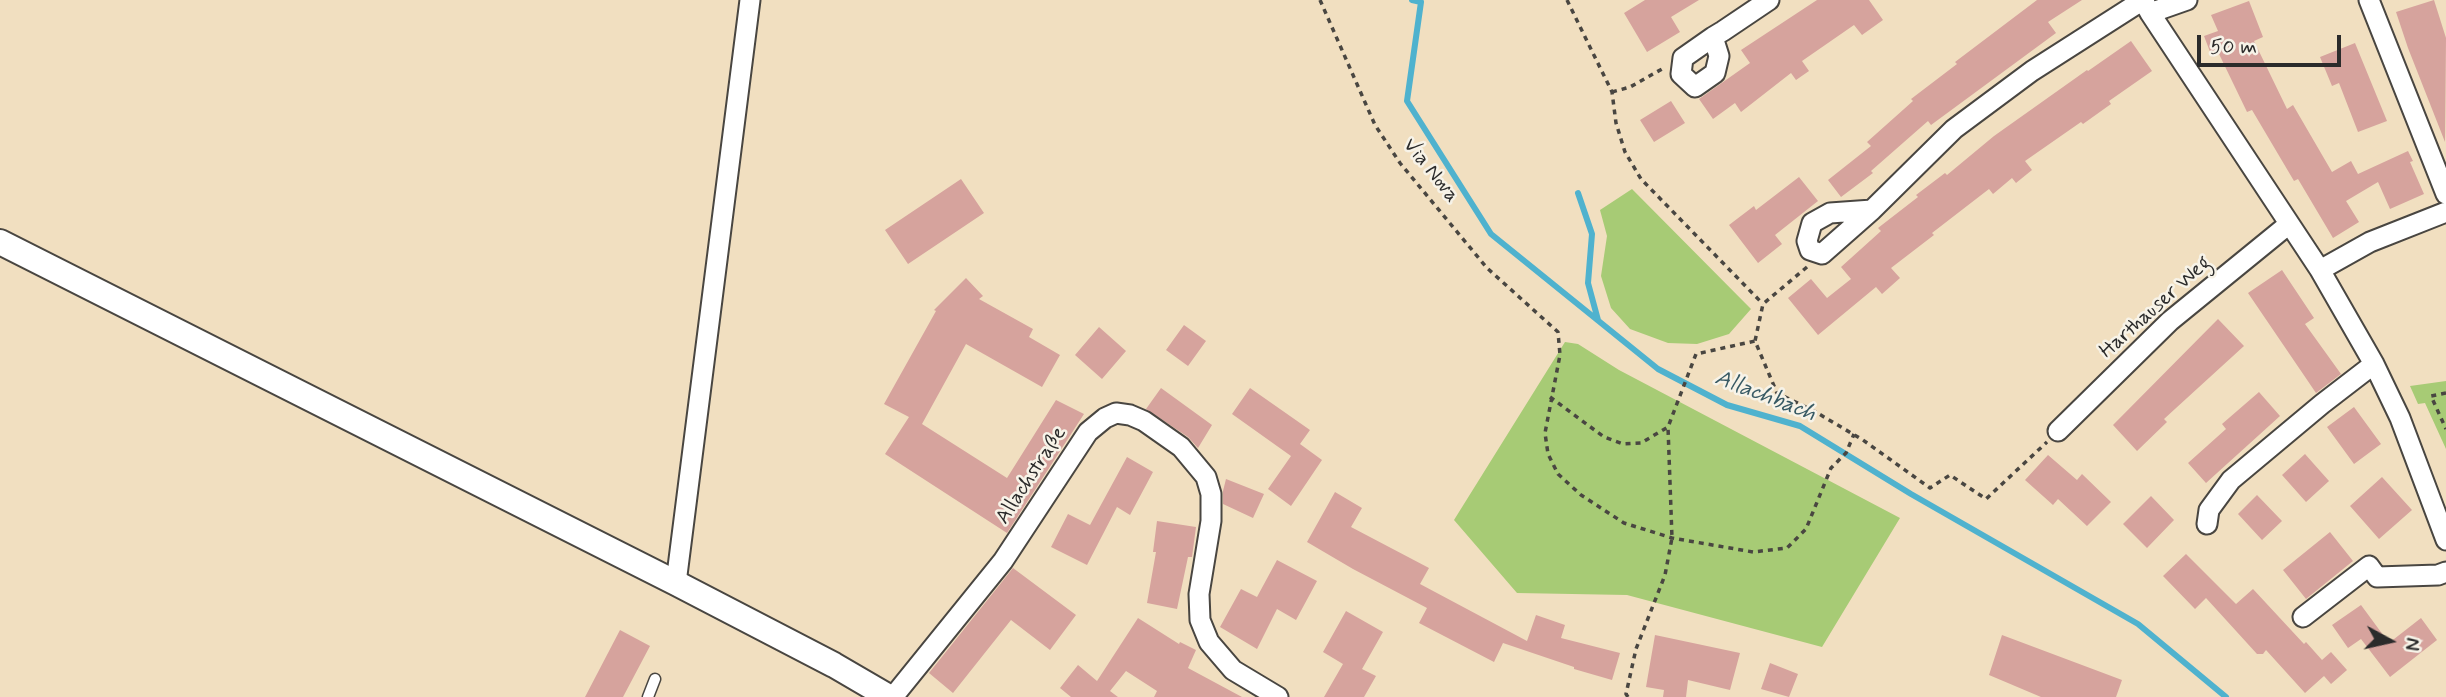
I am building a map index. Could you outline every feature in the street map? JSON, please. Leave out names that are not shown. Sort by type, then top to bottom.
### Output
[{"type":"street","points":[[677,583],[750,0]]},
{"type":"street","points":[[1713,37],[1719,56],[1715,73],[1695,87],[1681,74],[1683,58],[1713,37],[1769,0]]},
{"type":"street","points":[[1872,210],[1830,213],[1812,223],[1807,241],[1810,250],[1822,254],[1872,210],[1954,129],[2032,71],[2145,4],[2188,0]]},
{"type":"street","points":[[2369,0],[2446,194]]},
{"type":"street","points":[[2145,4],[2319,270],[2374,364],[2400,418],[2446,540]]},
{"type":"street","points":[[2319,270],[2370,242],[2446,212]]},
{"type":"street","name":"Harthauser Weg","points":[[2059,431],[2170,321],[2289,224]]},
{"type":"street","points":[[0,242],[677,583],[891,697]]},
{"type":"street","points":[[2207,524],[2209,510],[2231,480],[2374,364]]},
{"type":"street","name":"Allachstraße","points":[[891,697],[1003,561],[1088,432],[1116,413],[1144,421],[1181,447],[1206,477],[1211,494],[1211,521],[1199,594],[1200,620],[1209,642],[1233,670],[1278,697]]},
{"type":"street","points":[[2303,617],[2369,566],[2377,577],[2438,575],[2446,572]]},
{"type":"lane","points":[[648,697],[655,679]]},
{"type":"path","name":"Via Nova","points":[[1320,0],[1375,125],[1401,163],[1487,268],[1558,332],[1560,355],[1550,397]]},
{"type":"path","points":[[1567,0],[1612,92],[1616,123],[1625,152],[1641,179],[1763,304]]},
{"type":"path","points":[[1612,92],[1630,87],[1683,58]]},
{"type":"path","points":[[1822,254],[1763,304],[1755,341],[1777,393],[1854,434],[1930,488],[1950,475],[1986,499],[2059,431]]},
{"type":"path","points":[[1628,697],[1626,694],[1636,649],[1665,575],[1672,538],[1668,427],[1677,400],[1696,354],[1755,341]]},
{"type":"path","points":[[2446,393],[2431,396],[2446,429]]},
{"type":"path","points":[[1668,427],[1641,443],[1623,444],[1604,437],[1550,397],[1545,433],[1548,454],[1558,474],[1596,506],[1624,523],[1672,538],[1753,552],[1787,548],[1807,529],[1831,467],[1846,453],[1854,434]]},
{"type":"green space","points":[[1632,189],[1751,309],[1729,334],[1697,344],[1668,343],[1630,329],[1611,308],[1601,276],[1607,236],[1600,210]]},
{"type":"green space","points":[[1565,342],[1578,344],[1619,370],[1900,518],[1822,647],[1627,595],[1517,593],[1454,520]]},
{"type":"green space","points":[[2446,381],[2446,449],[2425,403],[2418,404],[2410,386]]},
{"type":"building","points":[[1645,0],[1699,0],[1671,17],[1680,32],[1647,52],[1624,13]]},
{"type":"building","points":[[1817,0],[1869,0],[1883,20],[1862,35],[1854,25],[1802,61],[1809,71],[1796,80],[1791,73],[1741,112],[1735,103],[1713,119],[1699,99],[1750,63],[1741,50]]},
{"type":"building","points":[[2037,0],[2082,0],[2048,22],[2056,33],[1931,125],[1928,121],[1871,171],[1873,173],[1841,197],[1828,180],[1871,146],[1867,142],[1913,101],[1911,99]]},
{"type":"building","points":[[2434,0],[2446,38],[2445,142],[2396,12]]},
{"type":"building","points":[[2249,1],[2263,37],[2254,41],[2287,109],[2293,105],[2332,172],[2351,161],[2358,174],[2408,151],[2424,194],[2390,209],[2378,182],[2346,201],[2359,222],[2333,238],[2298,179],[2294,181],[2252,110],[2247,112],[2219,54],[2212,57],[2204,36],[2218,31],[2211,15]]},
{"type":"building","points":[[2131,41],[2152,71],[2109,101],[2111,104],[2083,124],[2081,122],[2025,161],[2032,170],[2016,183],[2012,178],[1993,194],[1989,189],[1932,233],[1934,235],[1891,268],[1900,278],[1882,294],[1876,287],[1818,335],[1788,298],[1811,279],[1827,298],[1851,279],[1841,267],[1881,231],[1878,228],[1918,197],[1916,195],[1945,173],[1947,175],[1994,136]]},
{"type":"building","points":[[2355,43],[2387,121],[2358,132],[2339,83],[2332,86],[2320,57]]},
{"type":"building","points":[[1671,101],[1685,123],[1654,142],[1640,120]]},
{"type":"building","points":[[1799,177],[1818,201],[1775,235],[1782,244],[1758,263],[1729,225],[1754,206],[1756,210]]},
{"type":"building","points":[[961,179],[984,213],[908,264],[885,230]]},
{"type":"building","points":[[2282,270],[2314,318],[2305,324],[2341,374],[2316,393],[2248,293]]},
{"type":"building","points":[[966,278],[983,296],[979,299],[1033,329],[1029,337],[1060,355],[1042,387],[966,344],[922,424],[1007,478],[1056,400],[1084,414],[1007,533],[885,454],[909,417],[884,404],[936,311],[934,310]]},
{"type":"building","points":[[2218,319],[2244,346],[2164,419],[2167,422],[2137,451],[2113,425]]},
{"type":"building","points":[[1184,325],[1206,341],[1188,366],[1166,350]]},
{"type":"building","points":[[1099,327],[1126,351],[1102,379],[1075,355]]},
{"type":"building","points":[[1161,388],[1212,425],[1198,448],[1188,437],[1146,409]]},
{"type":"building","points":[[1250,388],[1310,430],[1300,444],[1322,460],[1291,506],[1268,489],[1291,456],[1232,414]]},
{"type":"building","points":[[2259,392],[2280,416],[2206,483],[2188,463],[2226,429],[2222,424]]},
{"type":"building","points":[[2354,407],[2381,444],[2354,464],[2327,427]]},
{"type":"building","points":[[2305,454],[2329,481],[2306,502],[2282,475]]},
{"type":"building","points":[[2048,455],[2077,480],[2082,474],[2111,502],[2087,526],[2058,499],[2053,505],[2025,480]]},
{"type":"building","points":[[1127,457],[1153,472],[1130,515],[1117,507],[1087,565],[1051,547],[1068,514],[1090,525]]},
{"type":"building","points":[[2382,477],[2412,510],[2379,539],[2350,506]]},
{"type":"building","points":[[1226,479],[1264,494],[1253,518],[1223,504]]},
{"type":"building","points":[[1335,492],[1362,508],[1351,527],[1429,568],[1420,584],[1527,641],[1536,615],[1565,625],[1561,638],[1620,653],[1612,680],[1503,643],[1494,662],[1419,623],[1427,608],[1307,542]]},
{"type":"building","points":[[2257,495],[2282,521],[2262,540],[2238,514]]},
{"type":"building","points":[[2151,496],[2174,520],[2147,548],[2123,524]]},
{"type":"building","points":[[1157,521],[1196,527],[1192,557],[1188,557],[1177,609],[1147,603],[1156,552],[1153,552]]},
{"type":"building","points":[[2330,532],[2353,561],[2306,599],[2283,570]]},
{"type":"building","points":[[2186,554],[2236,604],[2253,589],[2322,660],[2331,652],[2347,670],[2331,684],[2324,676],[2305,693],[2266,650],[2263,654],[2257,654],[2206,598],[2195,609],[2163,576]]},
{"type":"building","points":[[1277,560],[1317,581],[1296,620],[1277,609],[1257,649],[1220,627],[1241,589],[1257,597]]},
{"type":"building","points":[[1013,568],[1076,615],[1050,650],[1011,620],[953,693],[929,673]]},
{"type":"building","points":[[2361,605],[2389,643],[2421,618],[2437,640],[2390,677],[2361,639],[2348,648],[2332,625]]},
{"type":"building","points":[[1346,611],[1383,632],[1362,669],[1376,676],[1364,697],[1324,697],[1343,664],[1323,652]]},
{"type":"building","points":[[1138,618],[1179,644],[1180,642],[1196,650],[1188,668],[1242,697],[1154,697],[1157,691],[1126,671],[1110,691],[1118,697],[1071,697],[1060,688],[1078,665],[1097,681]]},
{"type":"building","points":[[620,630],[650,646],[623,697],[585,697]]},
{"type":"building","points":[[1655,635],[1740,653],[1730,690],[1688,680],[1686,697],[1663,697],[1664,690],[1646,687]]},
{"type":"building","points":[[2002,635],[2122,680],[2116,697],[2041,697],[1989,675]]},
{"type":"building","points":[[1770,663],[1798,674],[1789,697],[1761,689]]},
{"type":"waterway","name":"Allachbach","points":[[1412,0],[1421,2],[1407,101],[1491,234],[1658,369],[1727,405],[1800,426],[1911,494],[2138,624],[2226,697]]},
{"type":"waterway","points":[[1578,193],[1592,234],[1588,283],[1598,320]]}]
